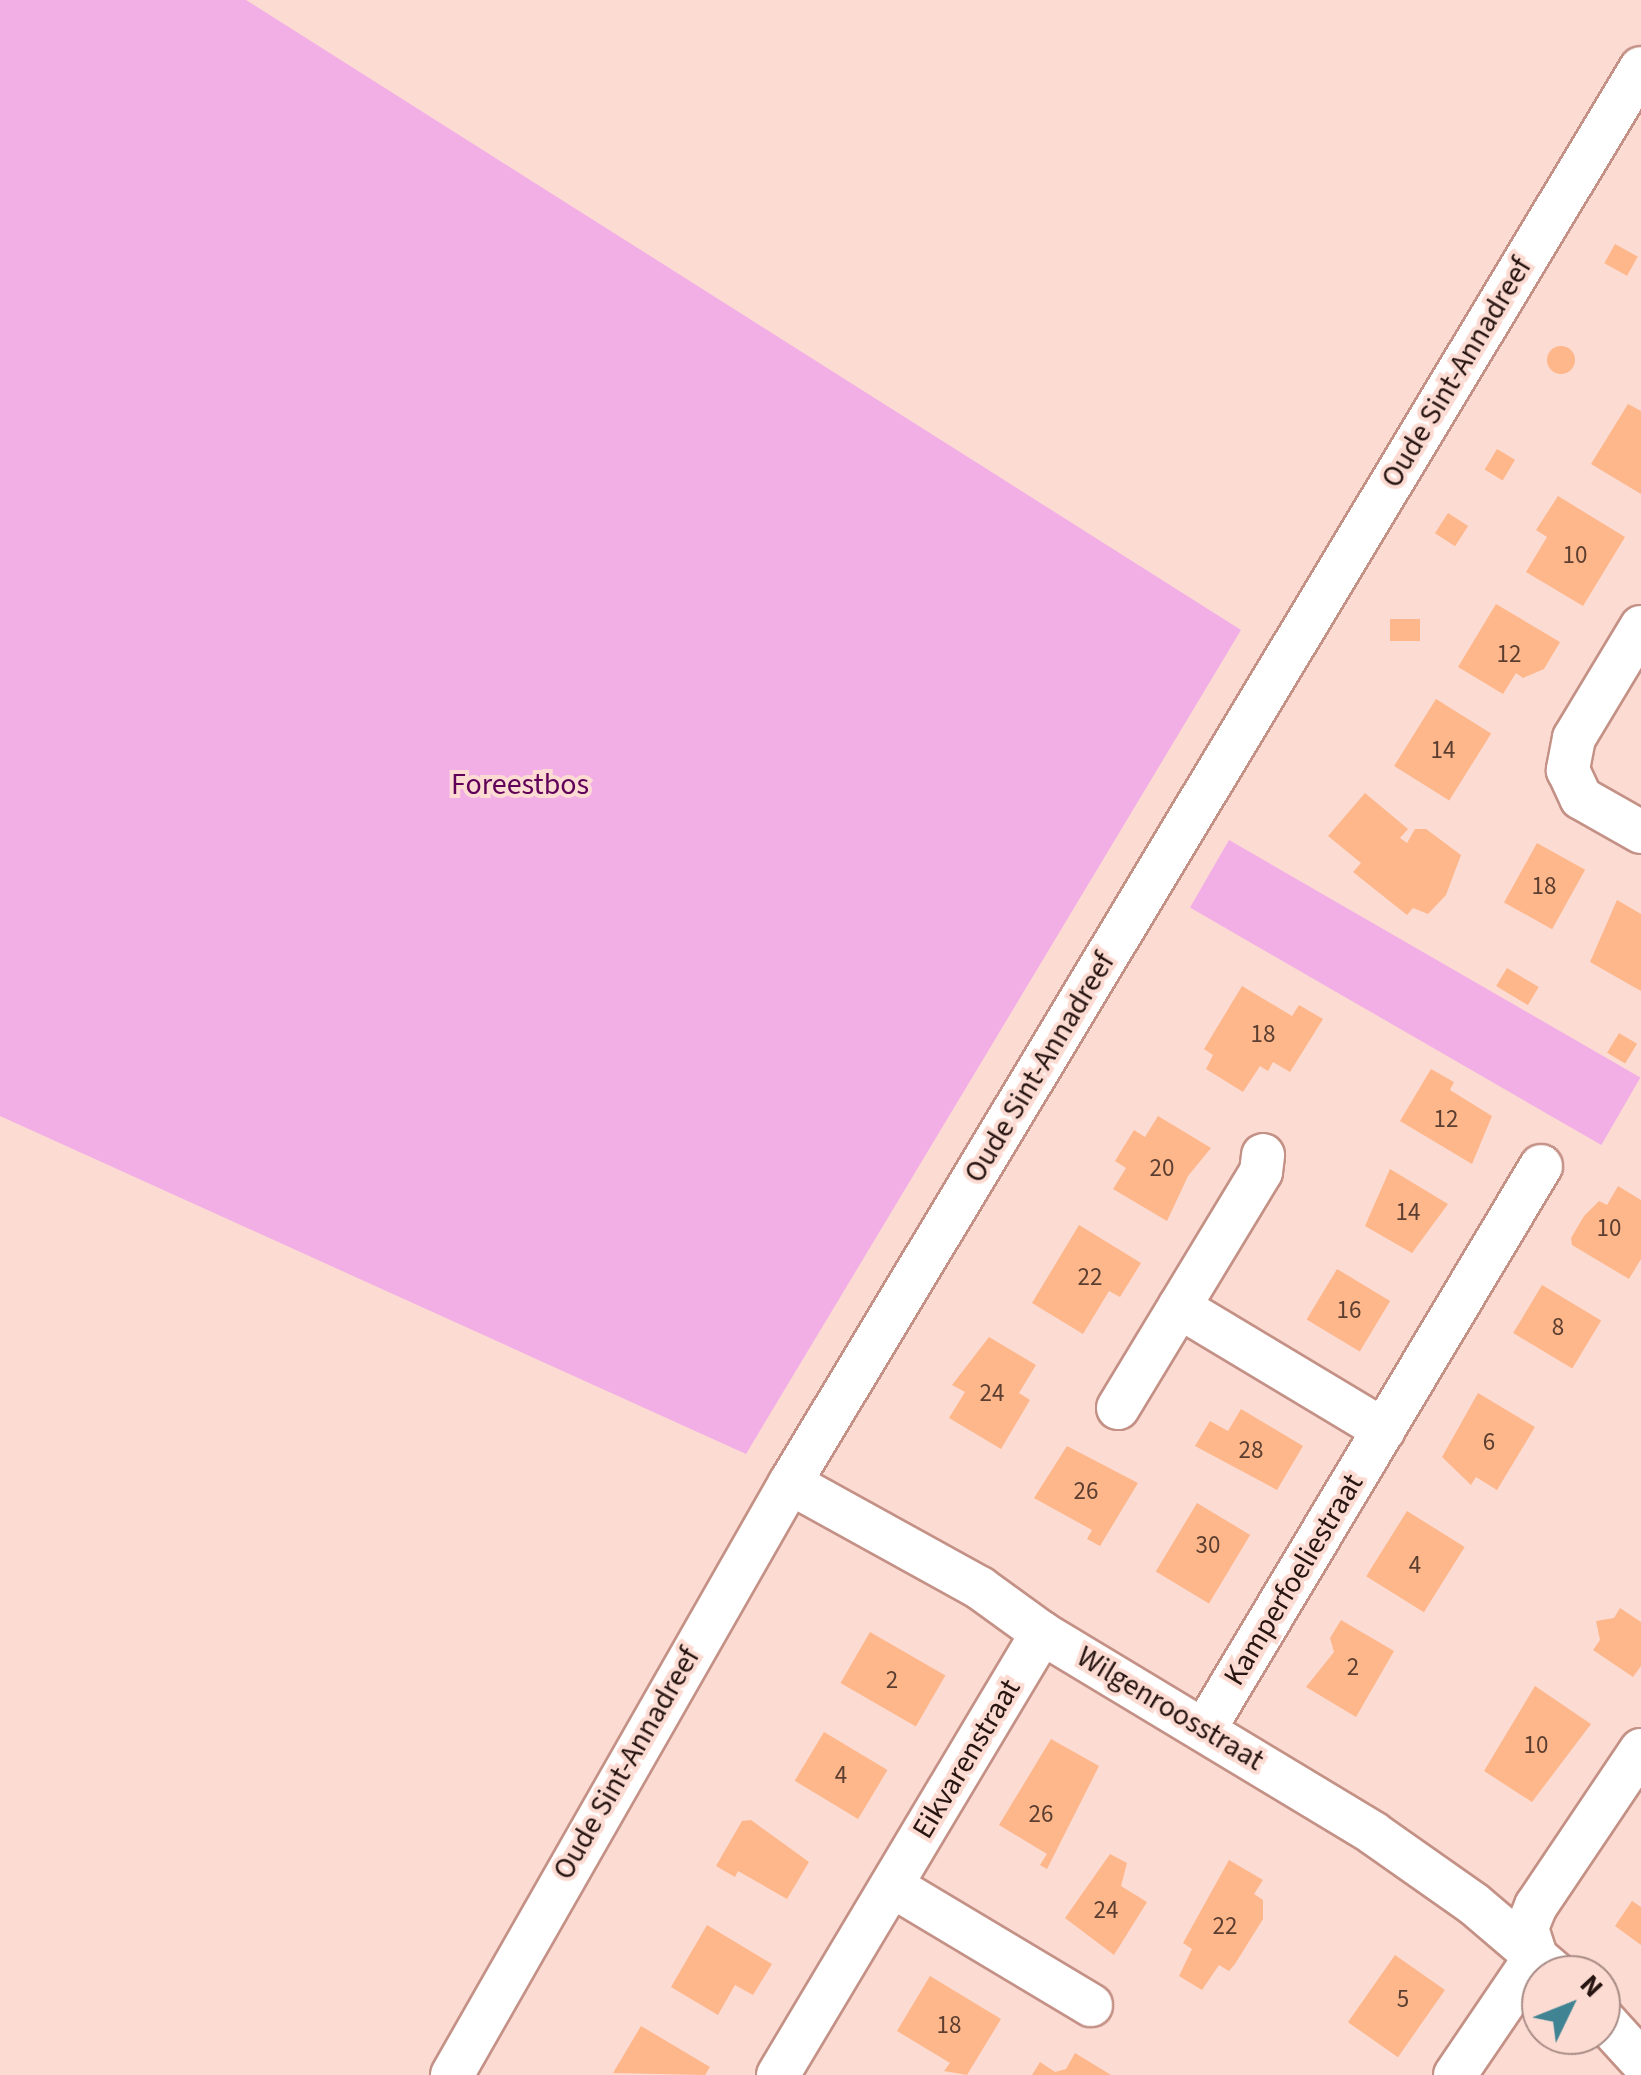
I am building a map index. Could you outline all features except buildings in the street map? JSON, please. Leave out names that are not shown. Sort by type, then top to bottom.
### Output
[{"type":"street","name":"Oude Sint-Annadreef","points":[[452,2075],[790,1483],[1641,68]]},
{"type":"street","points":[[1641,627],[1574,738],[1568,770],[1581,798],[1641,832]]},
{"type":"street","points":[[1118,1408],[1260,1172],[1262,1155]]},
{"type":"street","name":"Kamperfoeliestraat","points":[[1204,1730],[1541,1166]]},
{"type":"street","points":[[1179,1307],[1384,1430]]},
{"type":"street","name":"Wilgenroosstraat","points":[[790,1483],[980,1588],[1042,1633],[1402,1851],[1533,1955]]},
{"type":"street","name":"Eikvarenstraat","points":[[778,2075],[1042,1633]]},
{"type":"street","points":[[1541,1955],[1526,1928],[1536,1906],[1641,1750]]},
{"type":"street","points":[[892,1886],[1091,2005]]},
{"type":"street","points":[[1455,2075],[1521,1997]]},
{"type":"street","points":[[1621,2039],[1641,2061]]},
{"type":"green space","name":"Foreestbos","points":[[0,0],[246,0],[1241,630],[746,1454],[0,1116]]},
{"type":"green space","points":[[1229,840],[1640,1078],[1601,1145],[1190,908]]}]
